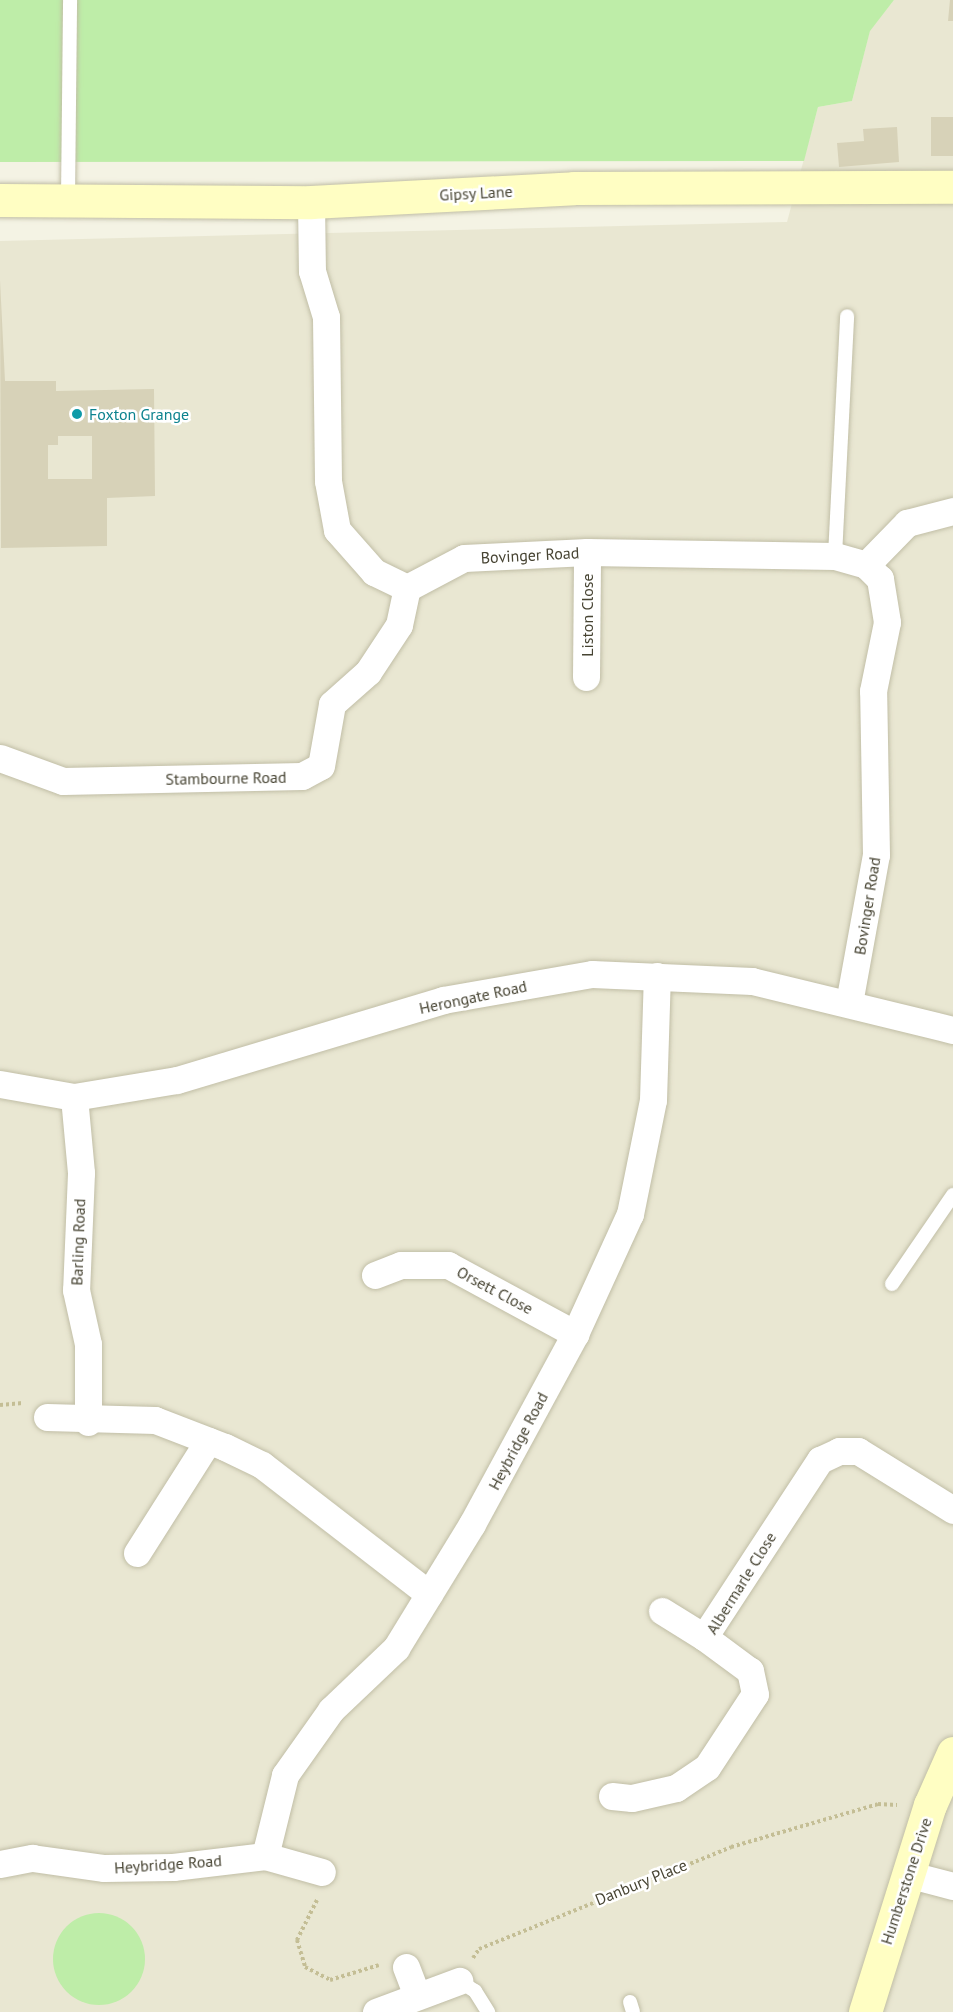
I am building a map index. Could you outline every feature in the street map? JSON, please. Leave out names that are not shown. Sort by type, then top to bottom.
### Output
[{"type":"street","name":"Gipsy Lane","points":[[0,200],[68,198],[311,202],[574,188],[953,187]]},
{"type":"street","points":[[311,202],[312,271],[326,317],[328,481],[338,530],[374,572],[406,588]]},
{"type":"street","points":[[866,565],[907,523],[953,511]]},
{"type":"street","name":"Bovinger Road","points":[[406,588],[464,558],[587,552],[835,556],[866,565],[880,579],[887,622],[873,692],[876,855],[849,1003]]},
{"type":"street","name":"Liston Close","points":[[586,677],[587,552]]},
{"type":"street","name":"Stambourne Road","points":[[0,758],[63,781],[302,776],[321,766],[332,704],[368,672],[399,626],[406,588]]},
{"type":"street","name":"Herongate Road","points":[[0,1084],[74,1097],[177,1080],[443,1000],[592,974],[752,981],[953,1030]]},
{"type":"street","name":"Heybridge Road","points":[[265,1856],[285,1775],[331,1710],[396,1648],[429,1594],[575,1334],[630,1214],[653,1100],[657,976]]},
{"type":"street","name":"Barling Road","points":[[74,1097],[81,1173],[76,1290],[88,1344],[88,1422]]},
{"type":"street","name":"Orsett Close","points":[[375,1275],[401,1265],[448,1266],[575,1334]]},
{"type":"street","points":[[47,1417],[88,1422],[155,1420],[262,1465],[429,1594]]},
{"type":"street","points":[[137,1553],[208,1441]]},
{"type":"street","name":"Albermarle Close","points":[[612,1796],[632,1798],[675,1788],[707,1767],[754,1694],[750,1671],[704,1637],[820,1460],[839,1450],[858,1451],[953,1510]]},
{"type":"street","points":[[662,1611],[704,1637]]},
{"type":"street","name":"Humberstone Drive","points":[[865,2012],[930,1805],[953,1753]]},
{"type":"street","name":"Heybridge Road","points":[[0,1864],[32,1858],[104,1868],[173,1867],[265,1856],[322,1872]]},
{"type":"street","points":[[907,1874],[953,1886]]},
{"type":"street","points":[[406,1967],[417,1995]]},
{"type":"street","points":[[376,2012],[459,1981]]},
{"type":"lane","points":[[68,198],[70,0]]},
{"type":"lane","points":[[835,556],[847,316]]},
{"type":"lane","points":[[891,1284],[953,1195]]},
{"type":"lane","points":[[459,1981],[475,1991],[488,2012]]},
{"type":"path","name":"Danbury Place","points":[[459,1981],[479,1949],[721,1851],[878,1804],[930,1805]]},
{"type":"path","points":[[322,1872],[314,1913],[297,1940],[305,1967],[330,1980],[371,1964],[406,1967]]},
{"type":"shaded area","points":[[894,0],[953,0],[953,2012],[0,2012],[0,241],[787,222],[818,107],[852,101],[870,30]]},
{"type":"green space","points":[[0,0],[894,0],[870,31],[852,101],[818,107],[804,161],[0,162]]},
{"type":"green space","points":[[99,1913],[116,1917],[131,1927],[141,1942],[145,1959],[141,1976],[131,1991],[116,2001],[99,2005],[82,2001],[67,1991],[57,1976],[53,1959],[57,1942],[67,1927],[82,1917]]},
{"type":"building","points":[[950,0],[953,0],[953,21],[948,21]]},
{"type":"building","points":[[931,117],[953,117],[953,156],[931,156]]},
{"type":"building","points":[[897,127],[899,162],[839,167],[837,143],[864,141],[863,129]]},
{"type":"building","name":"Foxton Grange","points":[[0,280],[5,381],[56,381],[56,391],[154,389],[155,496],[107,498],[107,546],[1,548]],"holes":[[[58,436],[92,436],[92,479],[48,479],[48,445],[58,445]]]},
{"type":"place","name":"Foxton Grange","points":[[77,414]]}]
